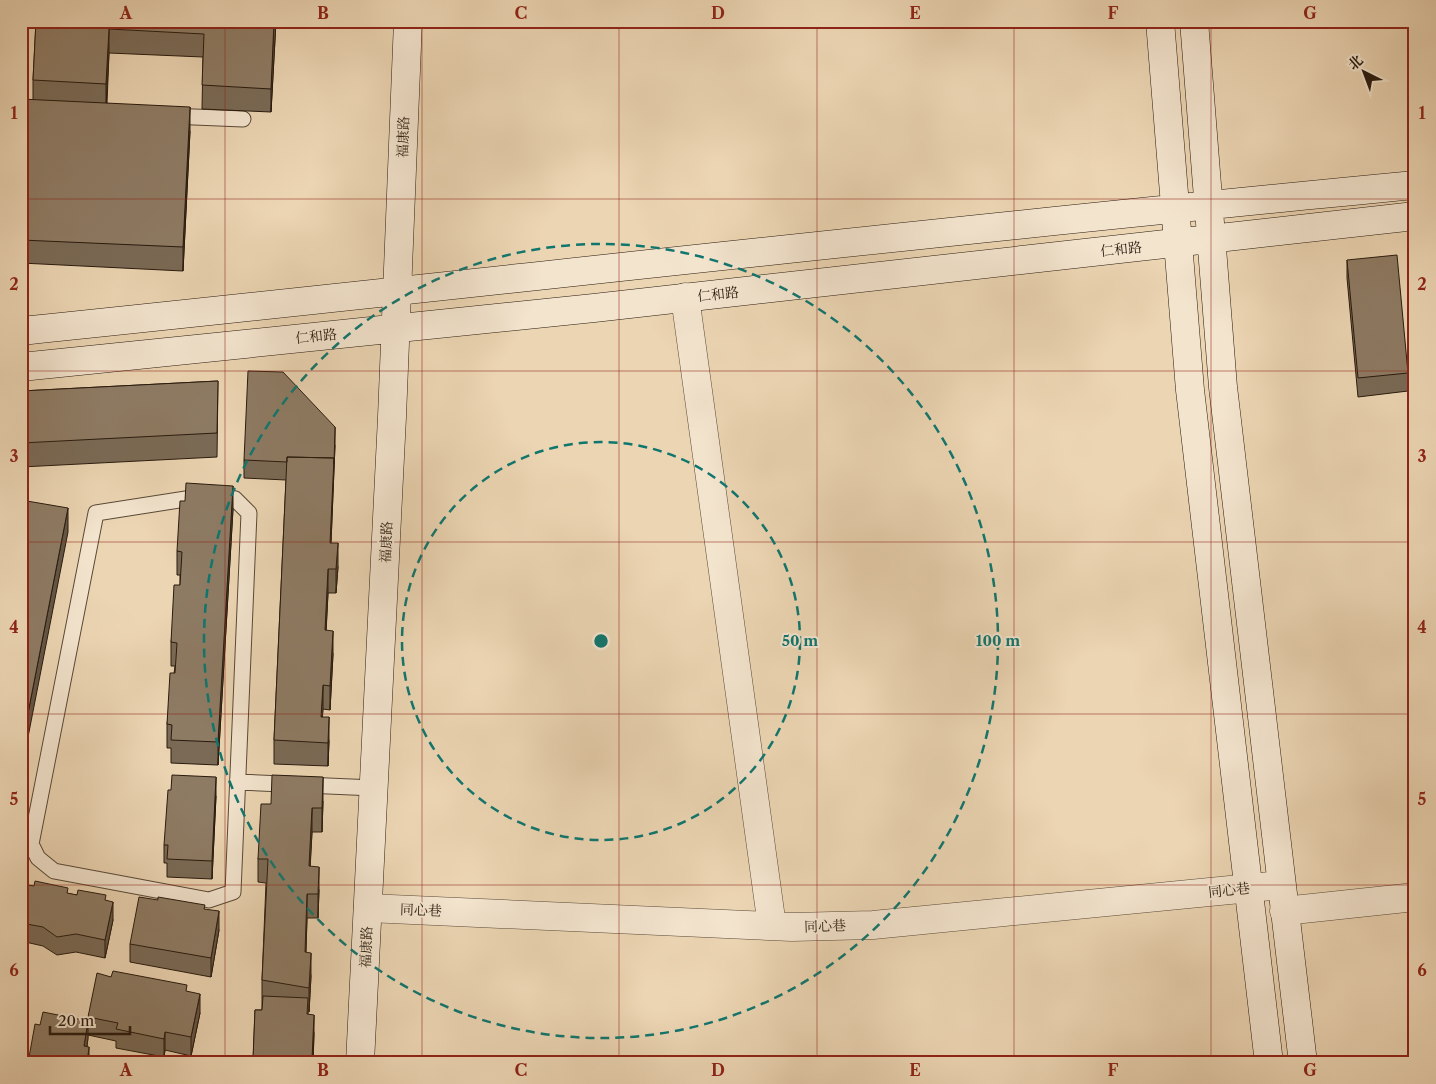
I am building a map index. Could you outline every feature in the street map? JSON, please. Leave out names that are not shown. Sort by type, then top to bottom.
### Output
[{"type":"street","name":"福康路","points":[[360,1063],[396,328],[408,21]]},
{"type":"street","points":[[1160,21],[1190,390],[1269,1063]]},
{"type":"street","points":[[1194,21],[1223,387],[1303,1063]]},
{"type":"street","points":[[21,331],[1175,208],[1415,185]]},
{"type":"street","name":"仁和路","points":[[21,367],[686,298],[1415,216]]},
{"type":"street","points":[[686,298],[772,926]]},
{"type":"street","name":"同心巷","points":[[368,908],[772,926],[873,924],[1248,888],[1283,898],[1415,896]]},
{"type":"lane","points":[[156,115],[243,119]]},
{"type":"lane","points":[[218,494],[235,499],[249,513],[237,782],[233,892],[209,900],[54,871],[46,865],[31,844],[96,513],[218,494]]},
{"type":"lane","points":[[237,782],[374,788]]},
{"type":"building","points":[[36,21],[274,21],[271,89],[202,85],[204,34],[109,29],[106,84],[33,80]]},
{"type":"building","points":[[21,99],[190,107],[183,247],[21,240]]},
{"type":"building","points":[[1397,255],[1408,373],[1358,378],[1347,260]]},
{"type":"building","points":[[248,371],[283,372],[335,427],[334,464],[334,458],[287,457],[287,462],[244,460]]},
{"type":"building","points":[[218,381],[217,433],[21,443],[21,391]]},
{"type":"building","points":[[287,457],[334,458],[330,543],[338,543],[336,569],[328,569],[325,630],[333,631],[330,686],[323,685],[321,717],[329,717],[328,743],[274,740]]},
{"type":"building","points":[[186,483],[233,486],[218,742],[171,740],[172,725],[167,724],[170,673],[175,673],[177,643],[171,642],[174,585],[180,585],[182,552],[177,551],[180,501],[185,501]]},
{"type":"building","points":[[21,500],[68,508],[21,749]]},
{"type":"building","points":[[172,775],[216,777],[212,861],[167,859],[168,845],[164,845],[168,790],[171,790]]},
{"type":"building","points":[[272,775],[323,777],[322,808],[312,808],[309,866],[319,867],[318,894],[307,894],[305,952],[311,953],[309,988],[262,980],[268,859],[258,859],[261,804],[271,804]]},
{"type":"building","points":[[35,881],[68,888],[67,893],[77,895],[78,890],[106,895],[105,900],[113,902],[105,940],[76,934],[57,937],[43,927],[21,923],[21,884],[34,886]]},
{"type":"building","points":[[139,897],[158,900],[158,897],[205,905],[204,909],[219,911],[211,958],[130,944]]},
{"type":"building","points":[[113,971],[187,985],[186,991],[200,994],[191,1037],[165,1032],[164,1039],[116,1029],[118,1023],[88,1017],[97,973],[111,977]]},
{"type":"building","points":[[263,996],[308,998],[307,1014],[314,1015],[312,1059],[305,1059],[305,1063],[259,1063],[259,1059],[253,1059],[255,1010],[262,1010]]},
{"type":"building","points":[[43,1012],[88,1021],[84,1046],[89,1047],[87,1063],[28,1063],[35,1024],[40,1025]]}]
